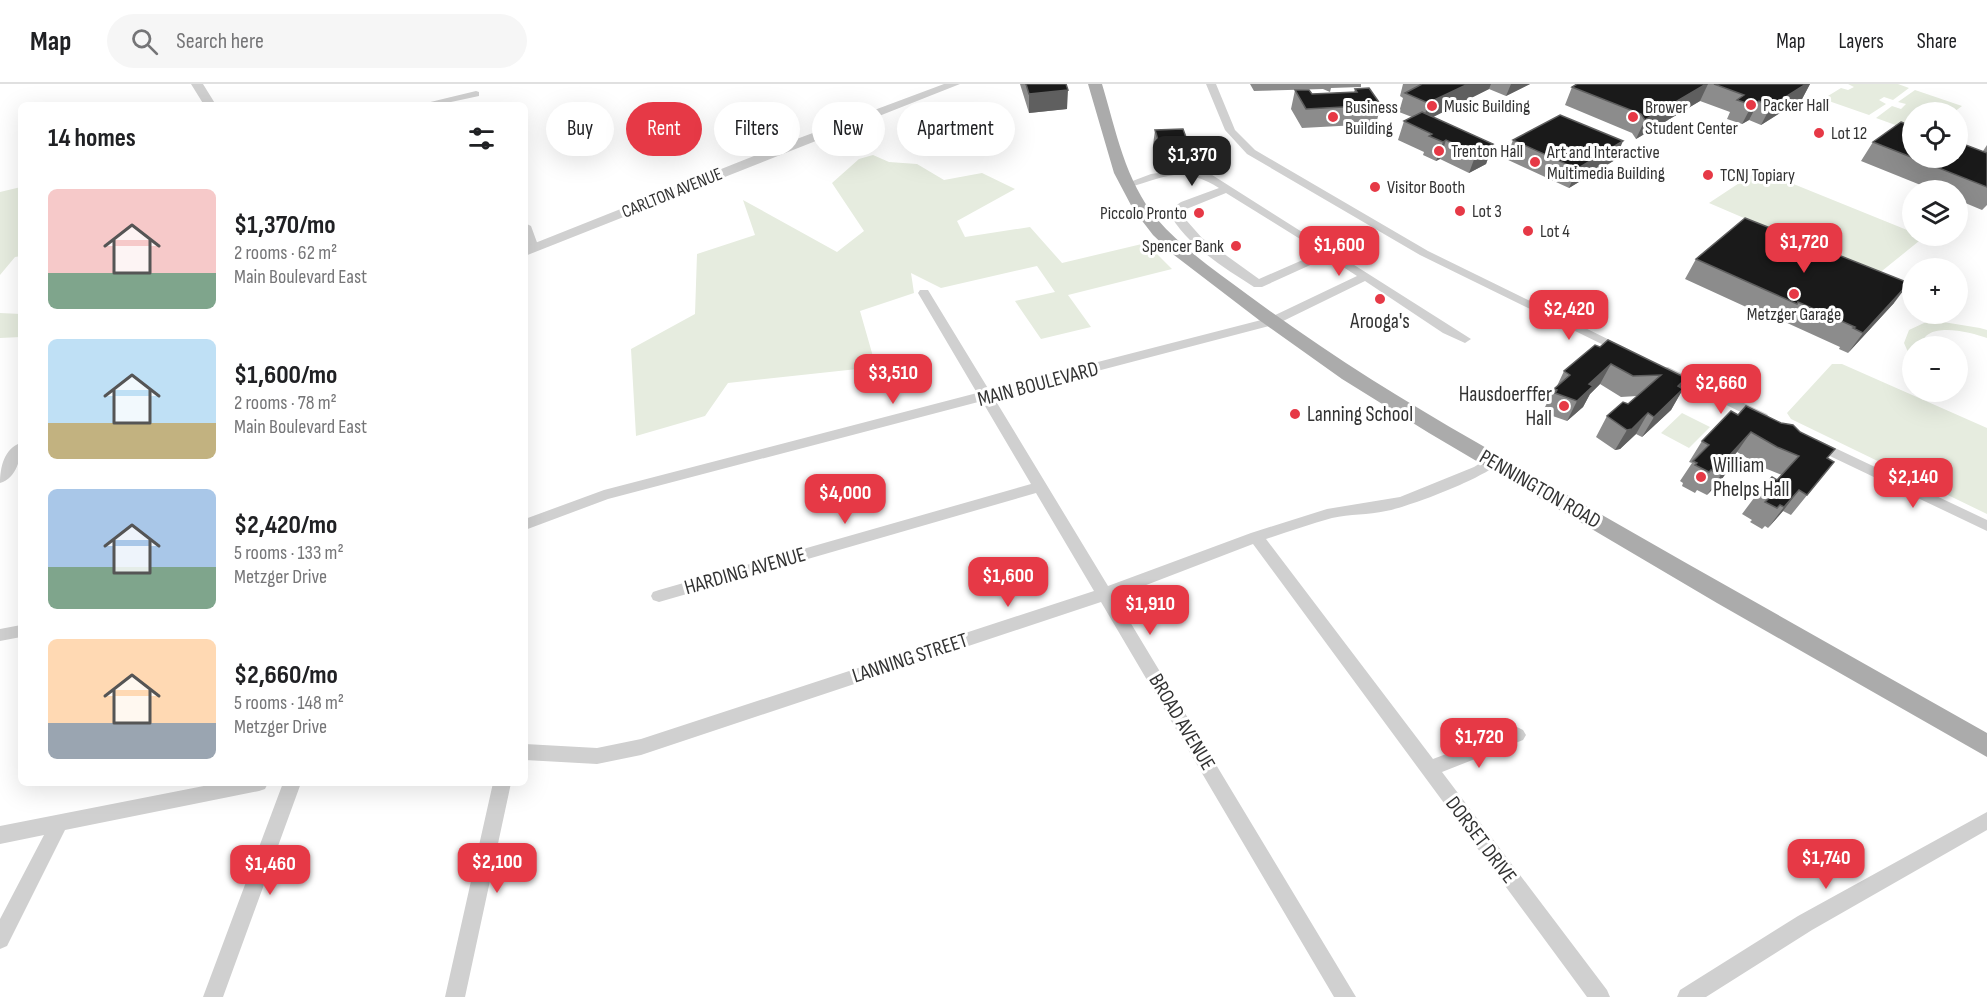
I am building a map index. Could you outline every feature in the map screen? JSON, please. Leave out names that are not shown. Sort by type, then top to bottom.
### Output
[{"type":"main road","name":"PENNINGTON ROAD","points":[[1095,84],[1124,178],[1137,205],[1165,237],[1300,343],[1383,398],[1492,462],[1987,746]]},
{"type":"street","points":[[196,84],[208,102]]},
{"type":"street","points":[[472,84],[479,102]]},
{"type":"street","name":"CARLTON AVENUE","points":[[529,250],[954,84]]},
{"type":"street","points":[[1211,84],[1230,131],[1251,152],[1410,246],[1640,358]]},
{"type":"street","points":[[437,102],[476,94]]},
{"type":"street","points":[[1124,178],[1139,179],[1200,172],[1366,276],[1447,330],[1466,339]]},
{"type":"street","points":[[1227,189],[1185,204],[1173,211],[1186,229],[1239,273],[1258,284],[1329,253]]},
{"type":"street","name":"MAIN BOULEVARD","points":[[528,524],[545,515],[604,495],[987,398],[1273,321],[1366,276]]},
{"type":"street","name":"BROAD AVENUE","points":[[924,293],[1346,997]]},
{"type":"street","points":[[1659,367],[1773,423]]},
{"type":"street","points":[[1803,437],[1987,526]]},
{"type":"street","points":[[0,454],[18,450]]},
{"type":"street","points":[[0,477],[18,453]]},
{"type":"street","name":"LANNING STREET","points":[[528,752],[597,756],[641,747],[1105,594],[1256,537],[1332,513],[1405,501],[1479,470],[1492,462]]},
{"type":"street","name":"HARDING AVENUE","points":[[658,596],[1040,487]]},
{"type":"street","name":"DORSET DRIVE","points":[[1256,537],[1600,997]]},
{"type":"street","points":[[0,636],[18,632]]},
{"type":"street","points":[[1428,769],[1516,735]]},
{"type":"street","points":[[0,835],[244,786]]},
{"type":"street","points":[[213,997],[291,786]]},
{"type":"street","points":[[455,997],[501,786]]},
{"type":"street","points":[[1687,997],[1805,923],[1987,820]]},
{"type":"street","points":[[0,939],[59,824]]},
{"type":"shaded area","points":[[1848,84],[1898,84],[1909,88],[1893,100],[1884,97],[1879,100],[1886,104],[1869,115],[1823,99],[1841,88],[1848,90],[1854,87]]},
{"type":"shaded area","points":[[1915,90],[1950,102],[1902,103],[1898,102]]},
{"type":"shaded area","points":[[1892,106],[1901,109],[1902,127],[1876,118]]},
{"type":"shaded area","points":[[875,156],[889,162],[917,164],[944,180],[982,173],[1015,189],[957,221],[965,237],[1030,227],[1062,263],[1146,243],[1172,269],[1068,295],[1091,327],[1041,339],[1015,301],[1055,292],[1037,266],[941,288],[911,273],[914,293],[860,311],[876,367],[728,383],[705,416],[636,436],[631,349],[695,314],[697,254],[755,235],[743,200],[837,252],[864,231],[832,183],[859,159]]},
{"type":"shaded area","points":[[1759,170],[1902,228],[1902,246],[1913,246],[1877,275],[1709,203]]},
{"type":"shaded area","points":[[18,188],[18,256],[15,257],[0,275],[0,192]]},
{"type":"shaded area","points":[[0,313],[18,314],[18,337],[0,338]]},
{"type":"shaded area","points":[[1922,324],[1955,324],[1987,330],[1987,338],[1949,330],[1939,330],[1927,336],[1907,336],[1909,330]]},
{"type":"shaded area","points":[[1832,364],[1842,364],[1902,390],[1902,402],[1928,402],[1987,428],[1987,514],[1791,419],[1787,413]]},
{"type":"shaded area","points":[[1682,413],[1710,427],[1689,448],[1661,433]]},
{"type":"building","points":[[1026,84],[1066,84],[1068,90],[1029,94]]},
{"type":"building","points":[[1422,84],[1468,84],[1428,103],[1405,93]]},
{"type":"building","points":[[1577,84],[1706,84],[1645,120],[1641,114],[1572,87]]},
{"type":"building","points":[[1714,84],[1806,84],[1771,106],[1759,101],[1752,105],[1737,100],[1744,95]]},
{"type":"building","points":[[1369,88],[1381,105],[1306,109],[1295,90],[1309,90],[1312,94],[1357,92],[1355,89]]},
{"type":"building","points":[[1422,112],[1493,144],[1476,154],[1446,140],[1443,142],[1429,136],[1432,134],[1404,121]]},
{"type":"building","points":[[1560,115],[1623,141],[1577,169],[1513,140]]},
{"type":"building","points":[[1901,122],[1902,122],[1902,153],[1873,142]]},
{"type":"building","points":[[1183,129],[1187,140],[1159,143],[1155,130]]},
{"type":"building","points":[[1968,146],[1987,153],[1987,187],[1939,168],[1968,168]]},
{"type":"building","points":[[1745,218],[1902,280],[1902,291],[1863,333],[1853,328],[1855,327],[1696,259]]},
{"type":"building","points":[[1608,340],[1686,378],[1678,386],[1683,389],[1654,417],[1648,413],[1632,429],[1627,430],[1607,416],[1623,402],[1628,404],[1661,375],[1633,376],[1611,364],[1589,384],[1593,386],[1577,401],[1555,393],[1557,390],[1554,389],[1570,375],[1564,371],[1595,345],[1600,347]]},
{"type":"building","points":[[1746,406],[1781,423],[1793,425],[1800,432],[1835,449],[1827,458],[1834,462],[1807,495],[1799,490],[1784,507],[1780,505],[1777,508],[1765,502],[1768,499],[1757,494],[1772,477],[1777,480],[1799,456],[1751,432],[1729,456],[1736,459],[1721,475],[1695,465],[1697,463],[1693,461],[1709,445],[1702,441],[1731,411],[1738,415]]},
{"type":"place","name":"Packer Hall","points":[[1751,105]]},
{"type":"place","name":"Music Building","points":[[1432,106]]},
{"type":"place","name":"Business Building","points":[[1333,117]]},
{"type":"place","name":"Brower Student Center","points":[[1633,117]]},
{"type":"place","name":"Lot 12","points":[[1819,133]]},
{"type":"place","name":"Trenton Hall","points":[[1439,151]]},
{"type":"place","name":"Art and Interactive Multimedia Building","points":[[1535,162]]},
{"type":"place","name":"TCNJ Topiary","points":[[1708,175]]},
{"type":"place","name":"Visitor Booth","points":[[1375,187]]},
{"type":"place","name":"Lot 3","points":[[1460,211]]},
{"type":"place","name":"Piccolo Pronto","points":[[1199,213]]},
{"type":"place","name":"Lot 4","points":[[1528,231]]},
{"type":"place","name":"Spencer Bank","points":[[1236,246]]},
{"type":"place","name":"Metzger Garage","points":[[1794,294]]},
{"type":"place","name":"Arooga's","points":[[1380,299]]},
{"type":"place","name":"Hausdoerffer Hall","points":[[1564,406]]},
{"type":"place","name":"Lanning School","points":[[1295,414]]},
{"type":"place","name":"William Phelps Hall","points":[[1701,477]]}]
